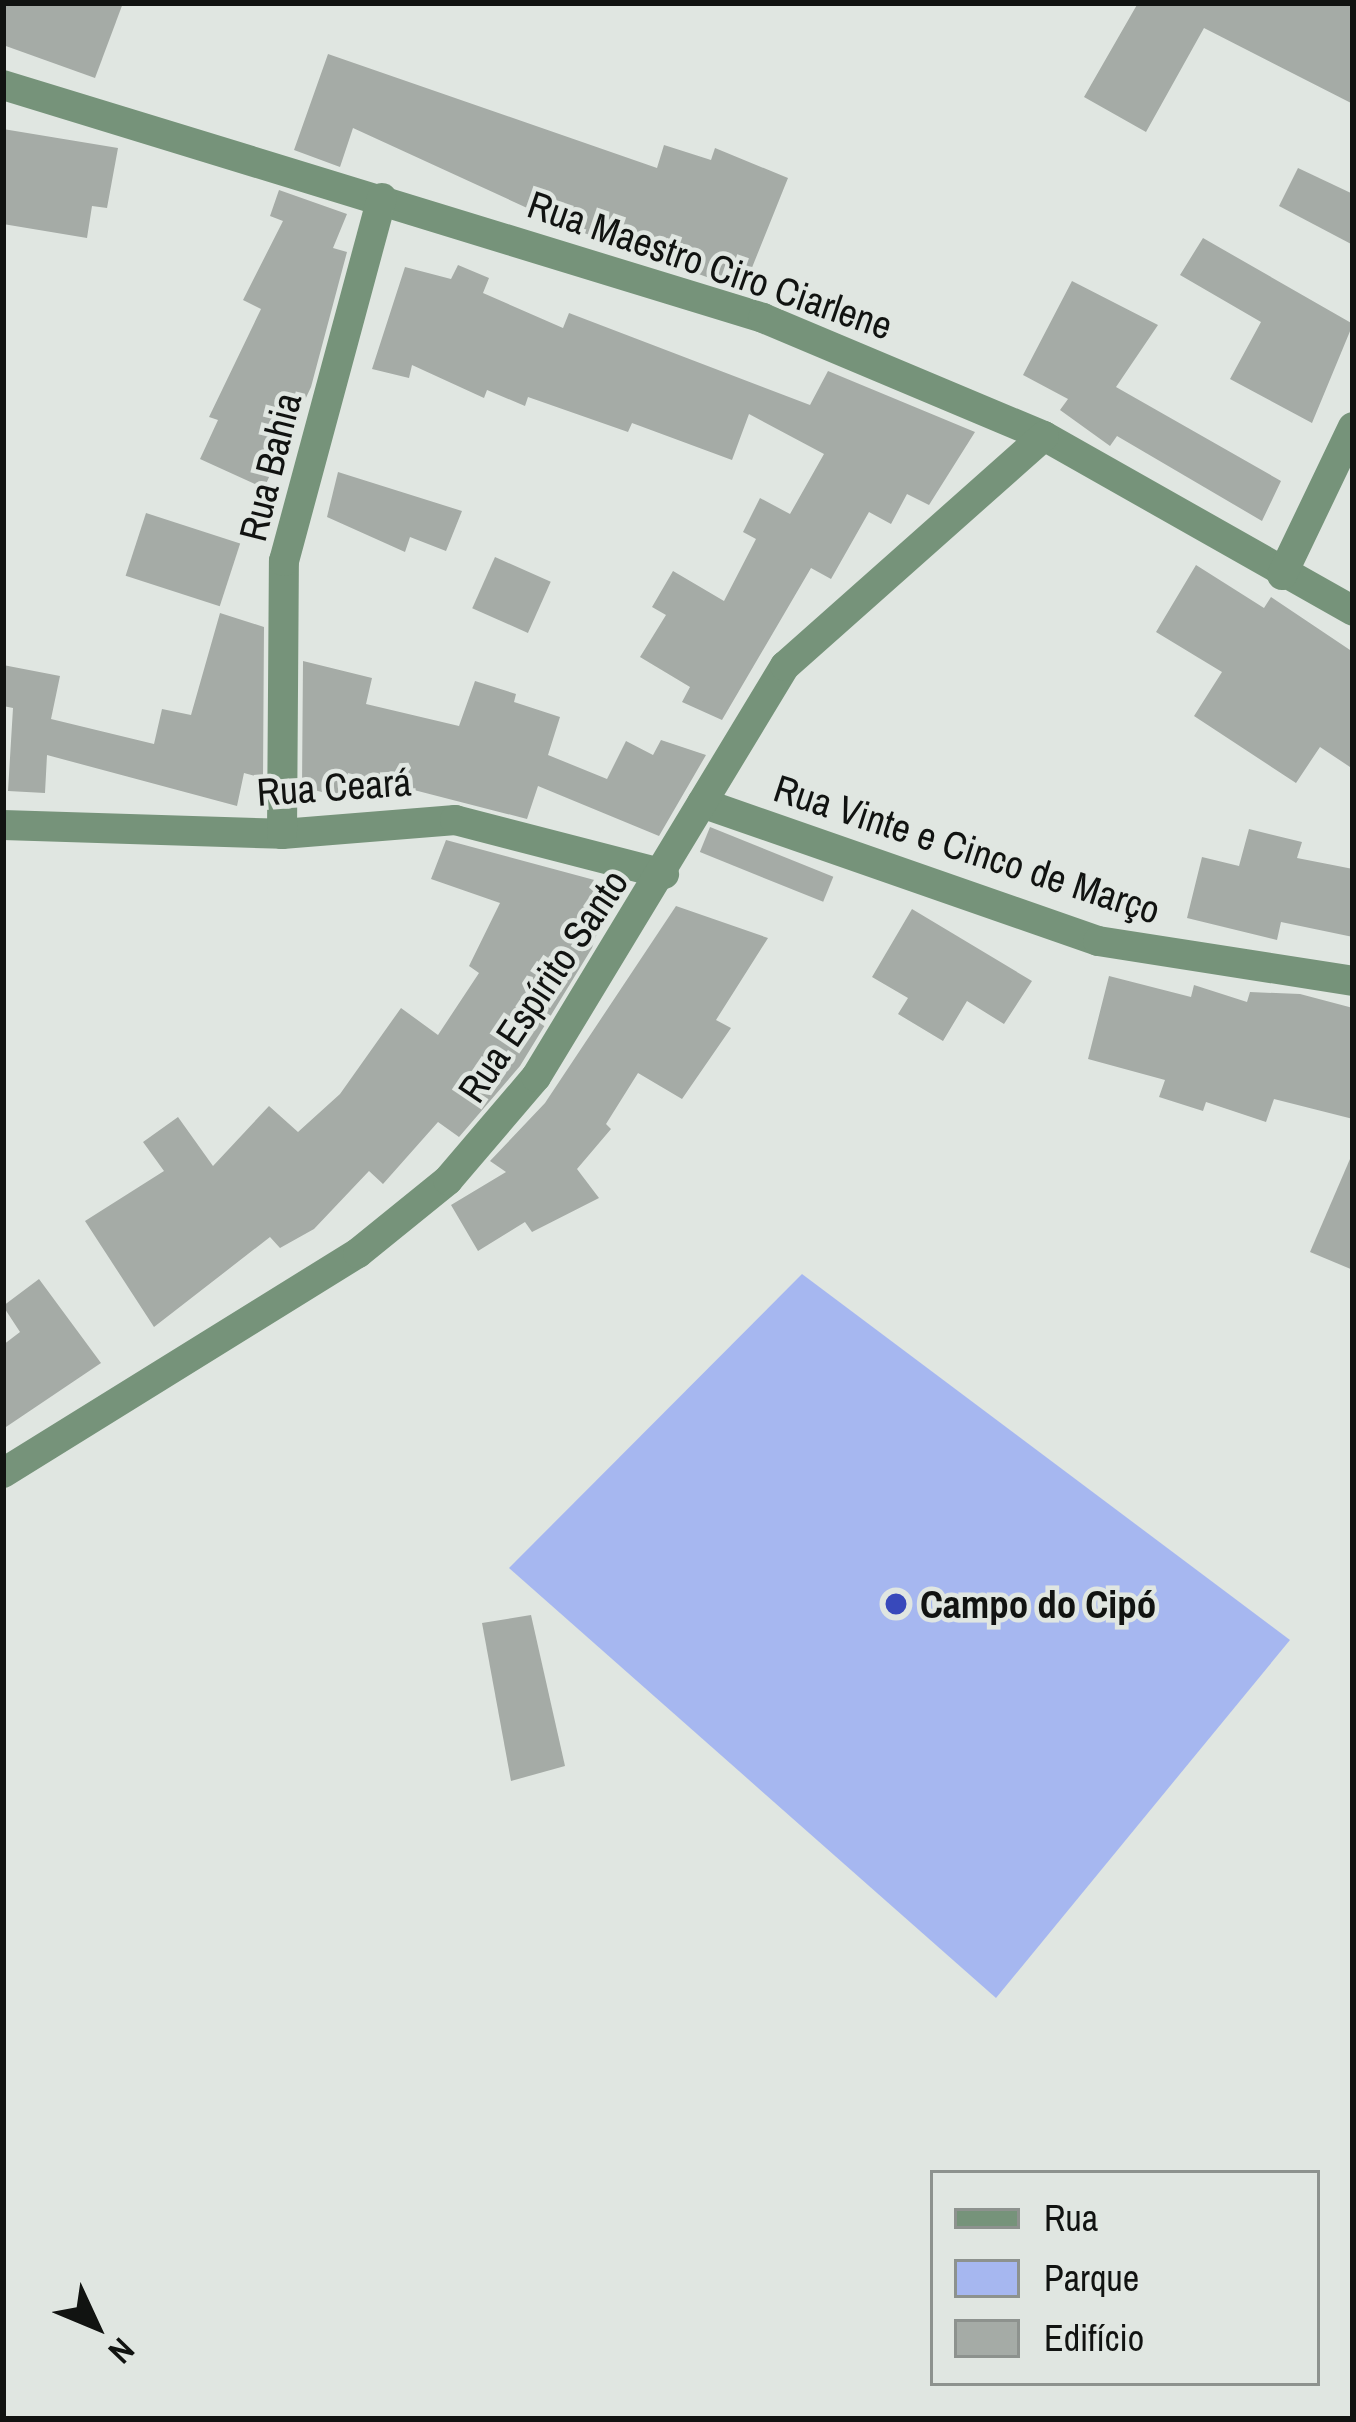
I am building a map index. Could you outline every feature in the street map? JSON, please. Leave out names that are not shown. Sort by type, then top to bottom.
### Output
[{"type":"street","name":"Rua Maestro Ciro Ciarlene","points":[[3,85],[764,318],[1044,436],[1282,575],[1353,610]]},
{"type":"street","name":"Rua Bahia","points":[[282,834],[284,561],[382,198]]},
{"type":"street","points":[[1282,575],[1353,427]]},
{"type":"street","name":"Rua Espírito Santo","points":[[3,1473],[358,1253],[448,1180],[536,1077],[664,874],[702,803],[813,636],[1044,436]]},
{"type":"street","name":"Rua Vinte e Cinco de Março","points":[[702,803],[1098,941],[1353,981]]},
{"type":"street","name":"Rua Ceará","points":[[3,825],[282,834],[455,820],[664,874]]},
{"type":"green space","name":"Campo do Cipó","points":[[802,1274],[1290,1640],[996,1998],[509,1568]]},
{"type":"building","points":[[3,3],[123,3],[95,78],[3,45]]},
{"type":"building","points":[[1138,3],[1353,3],[1353,104],[1204,28],[1146,132],[1084,97]]},
{"type":"building","points":[[328,54],[657,168],[664,145],[711,160],[715,148],[788,178],[743,290],[573,229],[353,128],[340,167],[294,150]]},
{"type":"building","points":[[3,129],[118,148],[107,208],[92,206],[87,238],[3,224]]},
{"type":"building","points":[[1298,168],[1353,194],[1353,245],[1279,206]]},
{"type":"building","points":[[279,190],[347,214],[333,248],[347,252],[311,387],[264,488],[200,459],[218,420],[209,417],[261,309],[243,300],[283,221],[270,216]]},
{"type":"building","points":[[1203,238],[1353,324],[1312,423],[1230,379],[1261,322],[1180,275]]},
{"type":"building","points":[[458,265],[489,278],[483,293],[563,328],[569,313],[810,405],[828,371],[975,432],[929,505],[907,494],[891,524],[869,512],[831,579],[811,568],[722,720],[682,702],[690,687],[640,657],[666,615],[652,607],[673,571],[724,601],[756,539],[743,532],[760,498],[790,514],[824,454],[749,414],[732,460],[632,423],[628,432],[528,397],[525,406],[487,390],[484,398],[412,365],[409,378],[372,369],[405,267],[451,279]]},
{"type":"building","points":[[1072,281],[1158,325],[1116,387],[1281,481],[1262,521],[1117,436],[1110,446],[1060,410],[1068,399],[1023,375]]},
{"type":"building","points":[[338,472],[462,511],[446,551],[410,537],[405,552],[327,517]]},
{"type":"building","points":[[146,513],[240,544],[220,606],[126,576]]},
{"type":"building","points":[[495,557],[551,582],[528,633],[472,608]]},
{"type":"building","points":[[1196,565],[1264,608],[1271,597],[1353,652],[1353,769],[1320,747],[1296,783],[1194,716],[1222,672],[1156,632]]},
{"type":"building","points":[[220,613],[264,627],[263,778],[244,773],[237,806],[47,755],[45,793],[8,791],[13,708],[3,706],[3,665],[60,676],[51,719],[154,744],[162,709],[191,715]]},
{"type":"building","points":[[303,661],[372,678],[366,704],[459,726],[475,681],[516,694],[514,702],[560,717],[548,755],[607,779],[626,741],[653,755],[661,740],[706,755],[659,836],[538,786],[527,819],[348,773],[342,797],[302,787]]},
{"type":"building","points":[[710,827],[833,877],[823,902],[700,852]]},
{"type":"building","points":[[1249,829],[1302,842],[1297,858],[1353,869],[1353,937],[1281,922],[1277,940],[1187,918],[1202,857],[1239,866]]},
{"type":"building","points":[[446,840],[613,885],[592,948],[520,1066],[459,1137],[438,1122],[383,1184],[369,1171],[314,1229],[280,1248],[270,1237],[154,1327],[85,1221],[164,1171],[143,1142],[178,1117],[213,1166],[269,1106],[298,1132],[340,1094],[401,1008],[438,1035],[479,973],[469,966],[500,903],[431,879]]},
{"type":"building","points":[[676,906],[768,938],[716,1020],[731,1028],[682,1099],[638,1073],[606,1124],[611,1129],[577,1169],[599,1198],[532,1232],[525,1222],[478,1251],[451,1205],[506,1172],[490,1161],[545,1103]]},
{"type":"building","points":[[912,909],[1032,981],[1004,1024],[967,1001],[943,1041],[898,1014],[908,998],[872,977]]},
{"type":"building","points":[[1109,976],[1191,997],[1194,985],[1247,1002],[1250,992],[1300,994],[1353,1008],[1353,1119],[1274,1099],[1266,1122],[1206,1102],[1203,1111],[1159,1097],[1165,1080],[1088,1059]]},
{"type":"building","points":[[1353,1152],[1353,1270],[1310,1252]]},
{"type":"building","points":[[39,1279],[101,1363],[3,1429],[3,1345],[20,1332],[3,1306]]},
{"type":"building","points":[[531,1615],[565,1766],[511,1781],[482,1623]]},
{"type":"place","name":"Campo do Cipó","points":[[896,1604]]}]
